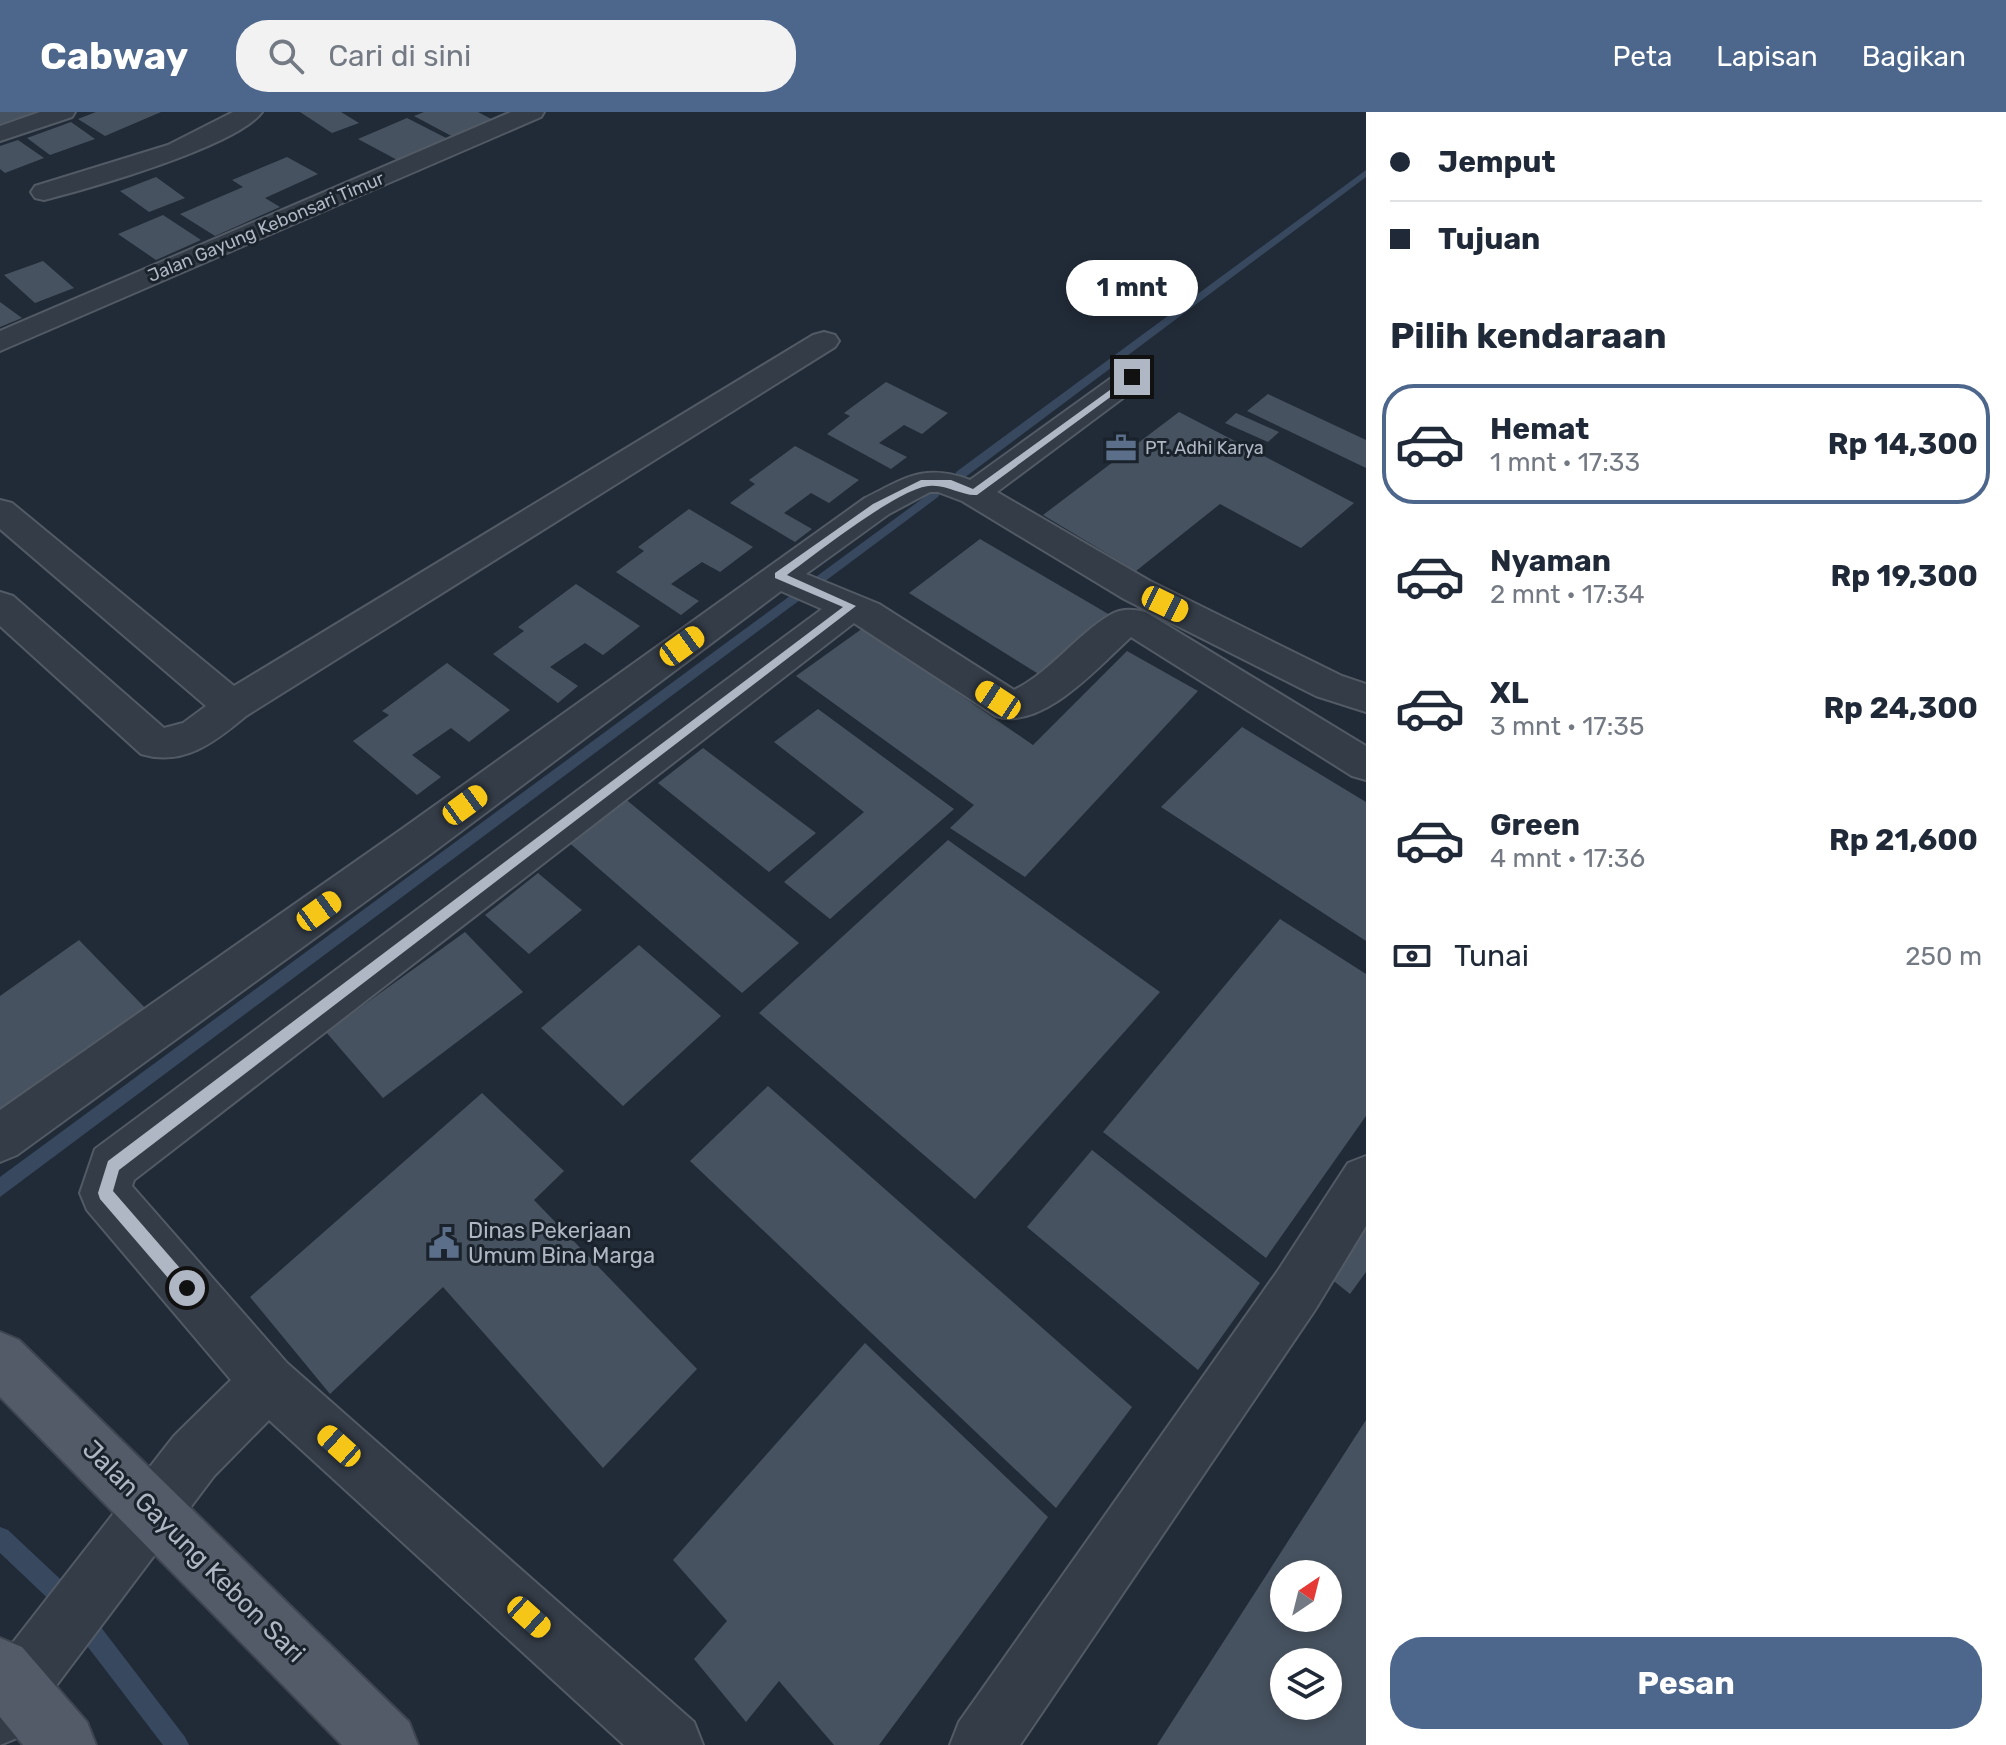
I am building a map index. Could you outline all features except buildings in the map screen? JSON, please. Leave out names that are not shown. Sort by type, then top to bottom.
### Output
[{"type":"main road","name":"Jalan Gayung Kebon Sari","points":[[0,1359],[135,1530],[386,1745]]},
{"type":"main road","points":[[9,1690],[64,1745]]},
{"type":"street","points":[[0,134],[63,112]]},
{"type":"street","points":[[44,192],[188,145],[224,130],[250,112]]},
{"type":"street","name":"Jalan Gayung Kebonsari Timur","points":[[0,342],[532,112]]},
{"type":"street","points":[[0,605],[155,743],[171,745],[187,741],[232,706],[824,341]]},
{"type":"street","points":[[974,493],[1132,377]]},
{"type":"street","points":[[671,1745],[268,1382],[105,1193],[113,1166],[811,589],[877,506],[924,482],[951,484],[974,493],[1137,590],[1329,686],[1366,698]]},
{"type":"street","points":[[0,511],[232,706]]},
{"type":"street","points":[[811,589],[998,700],[1014,706],[1021,705],[1053,684],[1124,623],[1134,622],[1366,765]]},
{"type":"street","points":[[0,1139],[417,841],[811,589]]},
{"type":"street","points":[[982,1745],[1296,1291],[1366,1180]]},
{"type":"street","points":[[9,1690],[194,1456],[268,1382]]},
{"type":"waterway","points":[[960,475],[1366,173]]},
{"type":"waterway","points":[[0,1188],[934,494]]},
{"type":"waterway","points":[[0,1538],[66,1600],[177,1745]]},
{"type":"place","name":"PT. Adhi Karya","points":[[1121,448]]},
{"type":"place","name":"Dinas Pekerjaan Umum Bina Marga","points":[[444,1243]]},
{"type":"route","points":[[187,1288],[105,1193],[113,1166],[851,606],[778,576],[877,506],[924,482],[941,481],[974,493],[1132,377]]}]
